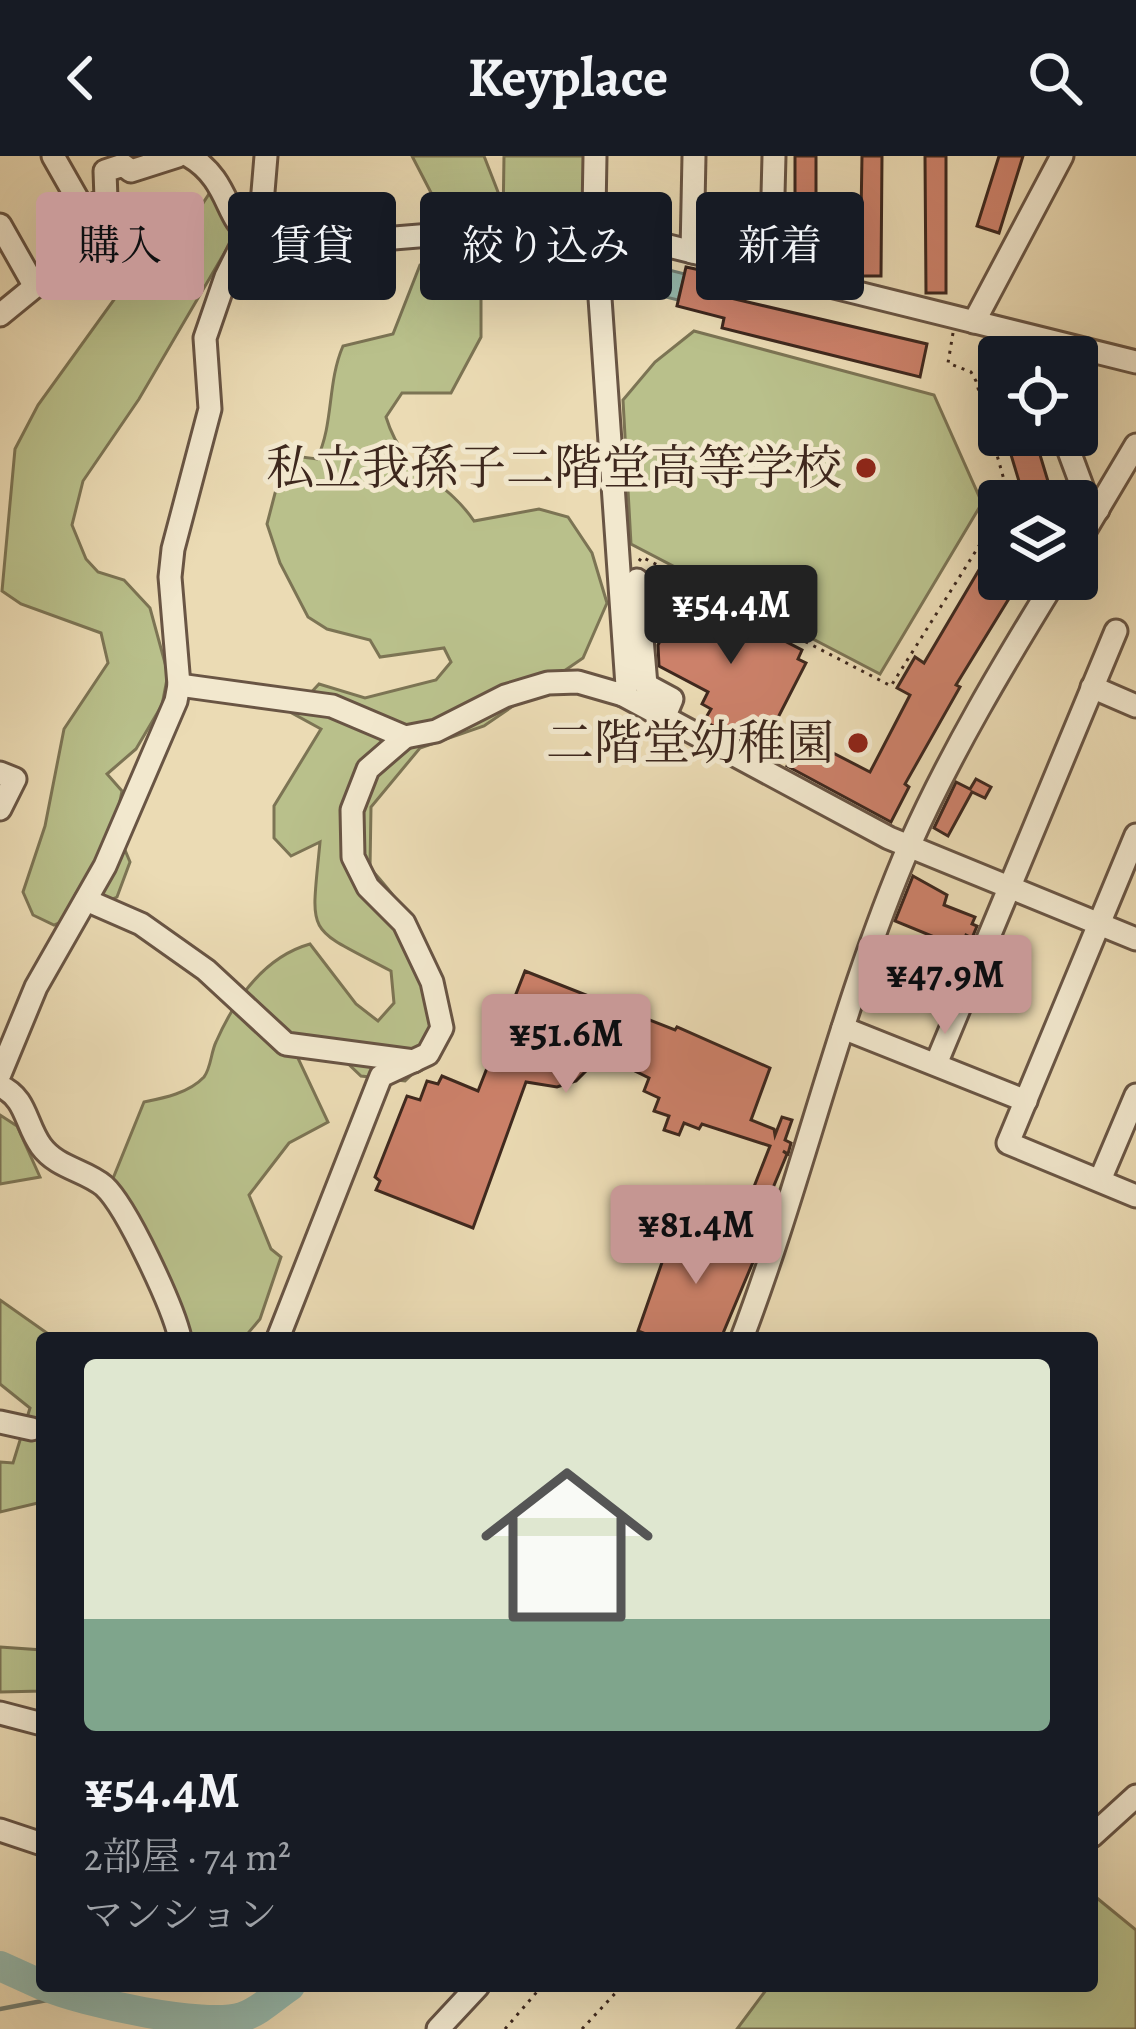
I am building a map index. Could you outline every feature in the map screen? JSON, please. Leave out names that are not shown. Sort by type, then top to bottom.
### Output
[{"type":"street","points":[[53,156],[74,192]]},
{"type":"street","points":[[106,192],[105,171],[123,165],[130,171],[178,156]]},
{"type":"street","points":[[189,156],[219,180],[228,200]]},
{"type":"street","points":[[263,192],[266,156]]},
{"type":"street","points":[[596,156],[596,192]]},
{"type":"street","points":[[692,252],[694,156]]},
{"type":"street","points":[[773,192],[774,156]]},
{"type":"street","points":[[962,312],[1062,156]]},
{"type":"street","points":[[0,225],[34,285],[0,315]]},
{"type":"street","points":[[672,247],[696,253]]},
{"type":"street","points":[[0,1074],[36,987],[113,848],[179,685],[172,549],[210,410],[205,338],[228,274]]},
{"type":"street","points":[[864,283],[1136,362]]},
{"type":"street","points":[[601,300],[627,686],[622,695]]},
{"type":"street","points":[[1098,510],[1136,445]]},
{"type":"street","points":[[637,580],[646,685],[672,699],[664,718]]},
{"type":"street","points":[[744,1332],[782,1233],[843,1028],[909,846],[939,783],[1044,600]]},
{"type":"street","points":[[936,1064],[1115,631]]},
{"type":"street","points":[[280,1332],[381,1076],[430,1051],[442,1028],[437,998],[404,923],[362,879],[351,843],[352,810],[368,769],[405,737],[436,731],[505,696],[548,683],[578,682],[622,695],[909,846],[1136,939]]},
{"type":"street","points":[[179,685],[332,706],[405,737]]},
{"type":"street","points":[[1092,687],[1136,706]]},
{"type":"street","points":[[0,773],[15,779],[0,809]]},
{"type":"street","points":[[1136,835],[1008,1143],[1136,1196]]},
{"type":"street","points":[[86,901],[141,924],[206,970],[277,1040],[416,1062]]},
{"type":"street","points":[[843,1028],[1025,1101]]},
{"type":"street","points":[[0,1086],[20,1099],[41,1146],[56,1161],[103,1184],[119,1204],[177,1332]]},
{"type":"street","points":[[1100,1180],[1136,1095]]},
{"type":"street","points":[[0,1422],[32,1429]]},
{"type":"street","points":[[0,1713],[36,1722]]},
{"type":"street","points":[[1098,1831],[1136,1796]]},
{"type":"street","points":[[0,1830],[36,1842]]},
{"type":"street","points":[[438,2029],[472,1992]]},
{"type":"path","points":[[962,312],[948,363],[971,372],[976,381],[1004,480]]},
{"type":"path","points":[[637,580],[641,557],[891,686],[978,547]]},
{"type":"path","points":[[505,2029],[537,1992]]},
{"type":"path","points":[[582,2029],[616,1992]]},
{"type":"green space","points":[[412,156],[484,156],[498,192],[431,192]]},
{"type":"green space","points":[[504,156],[589,156],[589,192],[503,192]]},
{"type":"green space","points":[[211,191],[228,203],[228,247],[204,288],[204,202]]},
{"type":"green space","points":[[420,265],[420,300],[481,300],[481,337],[451,393],[402,393],[386,417],[403,452],[474,521],[539,509],[568,517],[592,553],[607,603],[583,658],[484,726],[420,748],[371,807],[370,868],[426,946],[441,990],[448,1040],[405,1081],[361,1076],[320,1037],[296,1054],[328,1122],[289,1143],[249,1195],[271,1249],[281,1257],[260,1319],[249,1332],[183,1332],[112,1181],[144,1102],[184,1091],[204,1077],[232,1010],[265,969],[294,950],[310,944],[356,1004],[378,1021],[394,1003],[391,971],[342,945],[320,926],[315,897],[320,842],[291,856],[274,838],[274,806],[321,729],[292,713],[319,684],[365,698],[436,680],[451,662],[444,648],[380,657],[370,640],[327,629],[308,617],[280,563],[267,524],[285,455],[317,459],[343,346],[393,334]]},
{"type":"green space","points":[[114,300],[197,300],[139,399],[83,481],[72,525],[86,559],[98,572],[124,580],[150,608],[168,674],[162,705],[136,749],[107,774],[122,791],[115,826],[130,862],[117,897],[54,925],[33,915],[23,892],[45,826],[64,729],[108,663],[101,633],[21,604],[2,591],[15,449],[38,405]]},
{"type":"green space","points":[[694,331],[934,395],[978,494],[978,510],[880,674],[631,544],[623,400],[655,362]]},
{"type":"green space","points":[[0,1115],[17,1126],[40,1177],[0,1184]]},
{"type":"green space","points":[[0,1300],[45,1332],[36,1332],[36,1503],[0,1512],[0,1462],[13,1463],[30,1408],[0,1384]]},
{"type":"green space","points":[[0,1647],[36,1650],[36,1691],[0,1692]]},
{"type":"green space","points":[[1098,1899],[1136,1930],[1136,2029],[737,2029],[765,1992],[1098,1992]]},
{"type":"shaded area","points":[[672,271],[685,274],[678,300],[672,299]]},
{"type":"building","points":[[795,156],[816,156],[816,192],[795,192]]},
{"type":"building","points":[[862,156],[882,156],[881,276],[864,276]]},
{"type":"building","points":[[925,156],[946,156],[946,293],[926,293]]},
{"type":"building","points":[[999,156],[1023,156],[999,233],[977,226]]},
{"type":"building","points":[[686,267],[696,269],[696,300],[739,300],[927,344],[920,377],[722,328],[724,318],[677,306]]},
{"type":"building","points":[[1011,456],[1040,456],[1048,480],[1019,480]]},
{"type":"building","points":[[978,572],[978,600],[1008,600],[956,685],[960,687],[905,784],[909,787],[891,822],[787,766],[802,737],[870,772],[910,695],[897,688],[915,657],[924,663]]},
{"type":"building","points":[[686,590],[802,650],[798,659],[806,663],[767,739],[756,734],[749,745],[704,721],[711,709],[702,704],[708,692],[659,666],[658,645]]},
{"type":"building","points":[[976,779],[991,787],[985,798],[972,792],[948,836],[934,828],[956,782],[970,789]]},
{"type":"building","points":[[913,876],[947,895],[944,905],[975,917],[972,938],[966,935],[961,948],[895,921]]},
{"type":"building","points":[[525,971],[677,1027],[770,1068],[751,1120],[774,1129],[775,1135],[782,1117],[792,1120],[785,1140],[791,1143],[788,1154],[783,1151],[787,1154],[763,1212],[746,1207],[770,1146],[702,1124],[699,1129],[684,1123],[679,1135],[664,1130],[669,1116],[654,1111],[659,1098],[644,1091],[649,1078],[635,1071],[640,1057],[611,1046],[576,1081],[557,1087],[526,1082],[473,1228],[376,1190],[380,1181],[375,1177],[407,1096],[420,1100],[427,1081],[438,1084],[442,1076],[478,1091]]},
{"type":"building","points":[[683,1224],[752,1252],[748,1260],[753,1262],[724,1332],[638,1331],[673,1231]]},
{"type":"waterway","points":[[0,1966],[36,1982]]},
{"type":"waterway","points":[[64,1992],[143,2012],[224,2020],[255,2011],[282,1992]]},
{"type":"waterway","points":[[0,2009],[68,1996]]},
{"type":"place","name":"私立我孫子二階堂高等学校","points":[[866,468]]},
{"type":"place","name":"二階堂幼稚園","points":[[858,743]]}]
